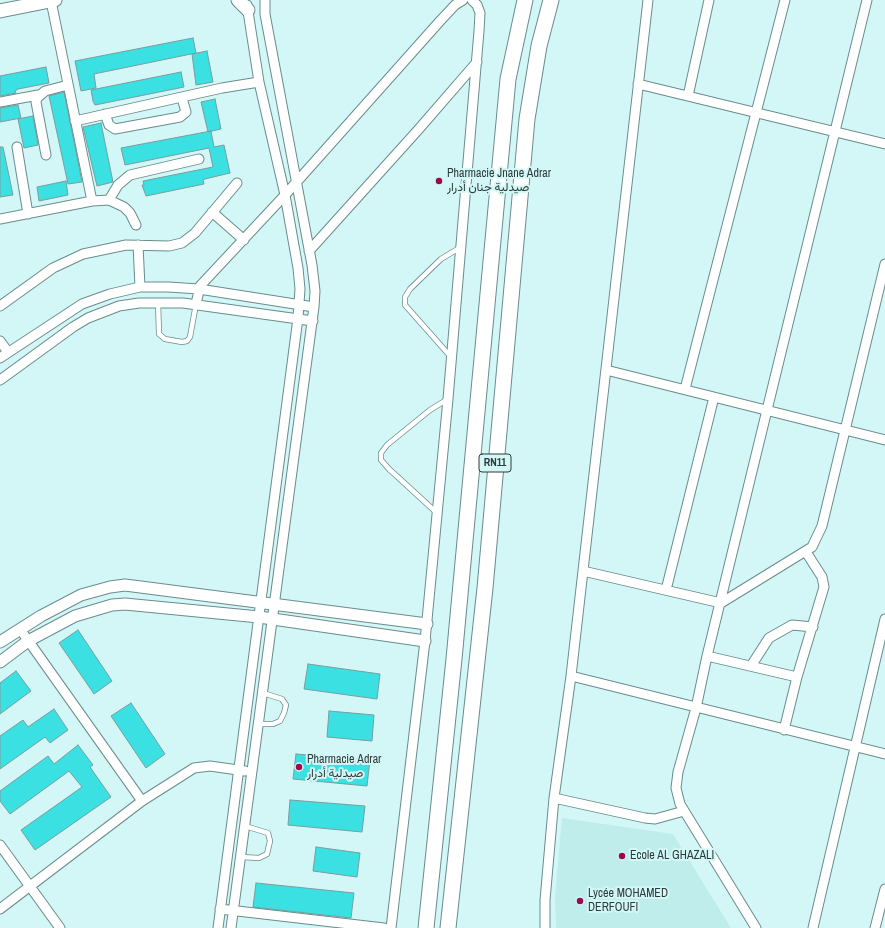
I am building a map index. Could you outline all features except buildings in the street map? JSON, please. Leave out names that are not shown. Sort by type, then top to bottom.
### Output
[{"type":"highway","name":"RN11","points":[[426,928],[454,659],[508,79],[525,0]]},
{"type":"highway","name":"RN11","points":[[448,928],[485,588],[527,119],[539,46],[551,0]]},
{"type":"main road","points":[[0,11],[53,0]]},
{"type":"main road","points":[[238,0],[247,5]]},
{"type":"street","points":[[53,0],[75,121],[92,201]]},
{"type":"street","points":[[231,928],[314,308],[314,277],[264,14],[265,0]]},
{"type":"street","points":[[196,304],[199,289],[297,182],[440,21],[455,5],[463,0]]},
{"type":"street","points":[[391,928],[427,624],[462,246],[480,12],[477,5],[472,0]]},
{"type":"street","points":[[546,928],[545,900],[554,798],[571,676],[648,0]]},
{"type":"street","points":[[688,96],[709,0]]},
{"type":"street","points":[[685,389],[758,112],[785,0]]},
{"type":"street","points":[[756,928],[684,811],[677,796],[676,788],[678,772],[696,708],[707,656],[867,0]]},
{"type":"street","points":[[218,928],[299,304],[298,268],[285,195],[259,82],[247,5]]},
{"type":"street","points":[[309,251],[414,136],[477,62]]},
{"type":"street","points":[[75,121],[222,88],[259,82]]},
{"type":"street","points":[[0,102],[38,95],[45,91],[68,84]]},
{"type":"street","points":[[638,84],[885,144]]},
{"type":"street","points":[[38,95],[36,102],[46,155]]},
{"type":"street","points":[[105,114],[109,126],[115,129],[180,117],[186,112],[182,98]]},
{"type":"street","points":[[17,147],[28,214]]},
{"type":"street","points":[[108,200],[118,185],[130,175],[199,158]]},
{"type":"street","points":[[0,306],[53,268],[70,259],[97,250],[138,245],[169,246],[182,242],[195,233],[237,183]]},
{"type":"street","points":[[0,219],[92,201],[108,200],[124,207],[130,213],[136,225]]},
{"type":"street","points":[[212,212],[244,240]]},
{"type":"street","points":[[138,245],[140,287]]},
{"type":"street","points":[[583,571],[721,603],[812,547],[822,526],[844,429],[885,264]]},
{"type":"street","points":[[0,341],[4,355],[82,304],[110,294],[140,287],[199,289],[299,304],[314,308]]},
{"type":"street","points":[[157,287],[158,302]]},
{"type":"street","points":[[0,380],[88,318],[118,306],[158,302],[196,304],[298,318],[313,322]]},
{"type":"street","points":[[606,370],[767,409],[885,440]]},
{"type":"street","points":[[666,590],[714,397]]},
{"type":"street","points":[[784,730],[797,677],[824,587],[822,577],[806,552]]},
{"type":"street","points":[[0,642],[47,612],[81,595],[110,587],[143,586],[427,624]]},
{"type":"street","points":[[0,662],[28,641],[75,616],[112,605],[150,606],[259,617],[425,641]]},
{"type":"street","points":[[812,928],[885,619]]},
{"type":"street","points":[[751,666],[769,638],[792,625],[813,626]]},
{"type":"street","points":[[20,629],[142,801]]},
{"type":"street","points":[[707,656],[797,677]]},
{"type":"street","points":[[571,676],[885,754]]},
{"type":"street","points":[[0,909],[142,801],[190,770],[201,766],[252,772]]},
{"type":"street","points":[[554,798],[654,819],[684,811]]},
{"type":"street","points":[[0,845],[60,928]]},
{"type":"street","points":[[875,928],[885,889]]},
{"type":"street","points":[[220,910],[384,928]]},
{"type":"lane","points":[[452,358],[406,305],[405,297],[410,289],[441,259],[462,246]]},
{"type":"lane","points":[[158,302],[159,332],[161,337],[182,342],[187,341],[190,336],[196,304]]},
{"type":"lane","points":[[438,514],[389,470],[381,460],[381,453],[387,445],[430,410],[448,399]]},
{"type":"lane","points":[[259,724],[273,724],[280,721],[286,705],[282,699],[263,693]]},
{"type":"lane","points":[[241,858],[259,858],[267,854],[270,841],[268,833],[245,826]]},
{"type":"shaded area","name":"Ecole AL GHAZALI","points":[[562,818],[673,834],[731,928],[556,928],[555,896]]},
{"type":"place","name":"Pharmacie Jnane Adrar صيدلية جنان أدرار","points":[[439,181]]},
{"type":"place","name":"Pharmacie Adrar صيدلية أدرار","points":[[299,767]]},
{"type":"place","name":"Ecole AL GHAZALI","points":[[622,856]]},
{"type":"place","name":"Lycée MOHAMED DERFOUFI","points":[[580,901]]}]
